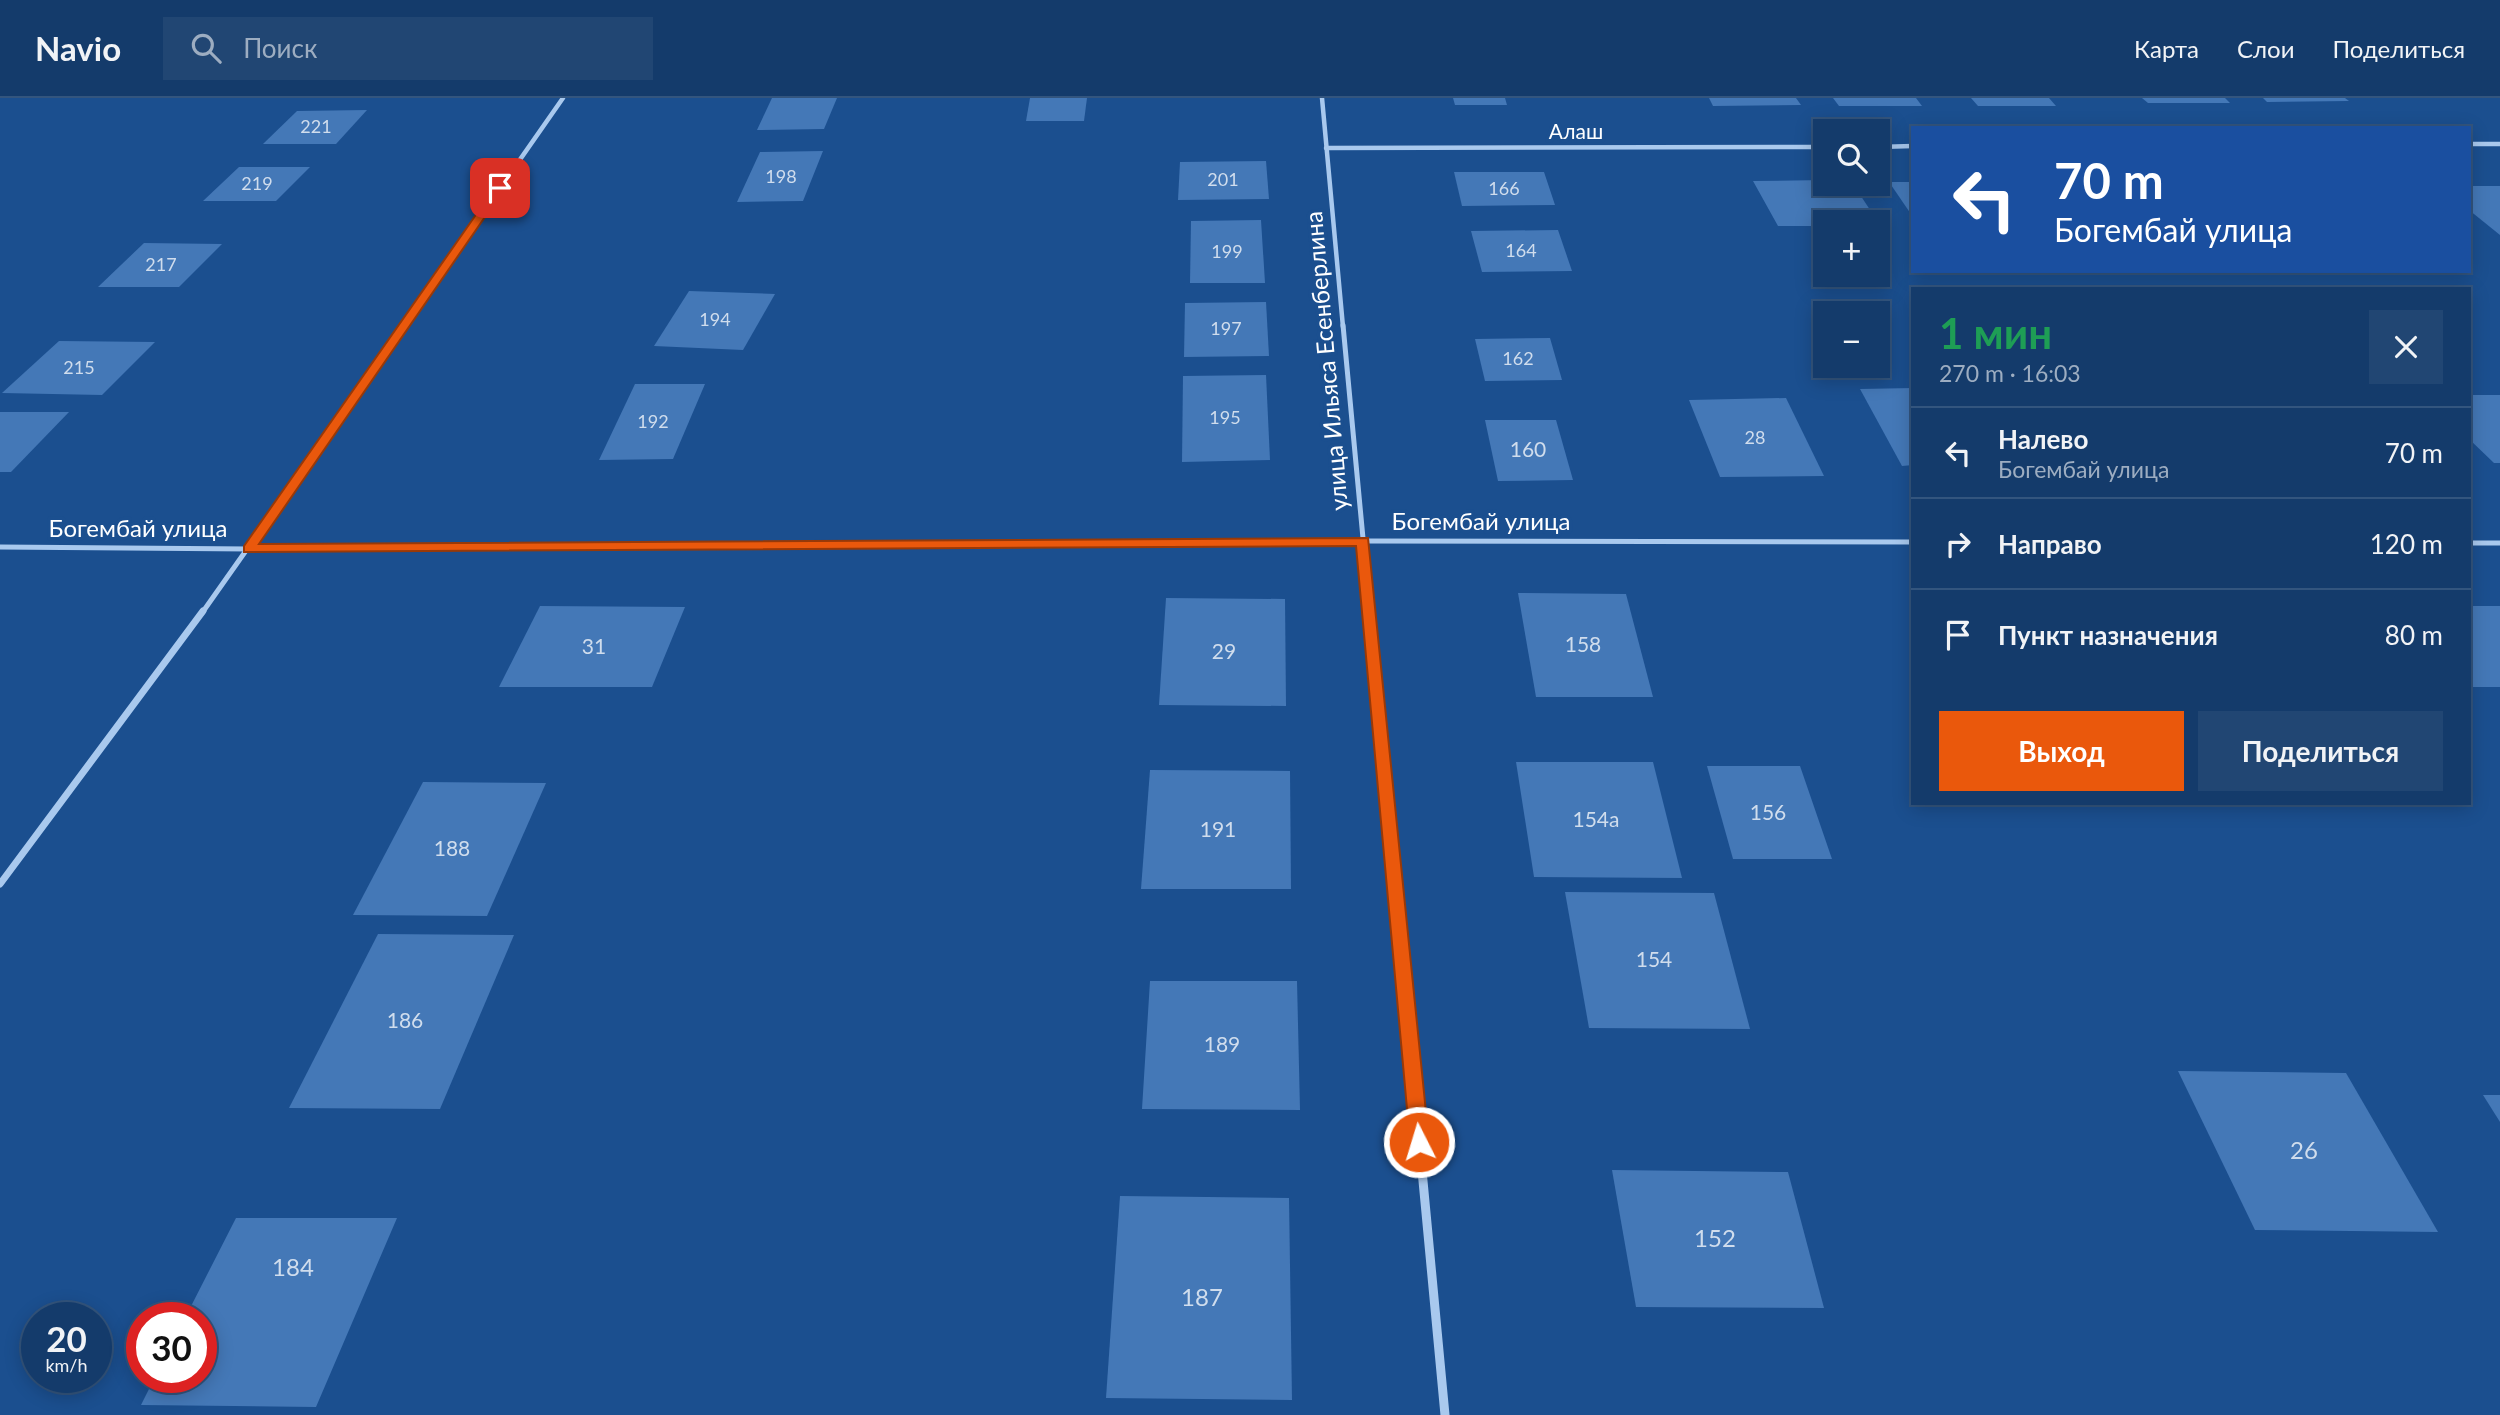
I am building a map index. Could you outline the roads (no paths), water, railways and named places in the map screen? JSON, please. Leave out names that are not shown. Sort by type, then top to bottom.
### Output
[{"type":"street","points":[[0,884],[249,549],[563,98]]},
{"type":"street","name":"улица Ильяса Есенберлина","points":[[1322,98],[1445,1415]]},
{"type":"street","points":[[2471,145],[2500,144]]},
{"type":"street","points":[[1890,146],[1911,146]]},
{"type":"street","name":"Алаш","points":[[1326,148],[1813,147]]},
{"type":"street","name":"Богембай улица","points":[[0,547],[249,549],[1363,541],[1911,542]]},
{"type":"street","points":[[2471,543],[2500,543]]}]
